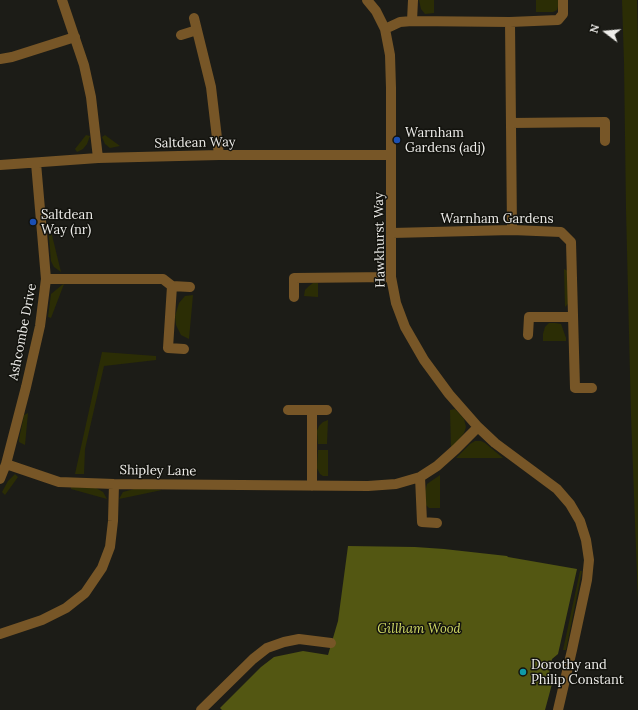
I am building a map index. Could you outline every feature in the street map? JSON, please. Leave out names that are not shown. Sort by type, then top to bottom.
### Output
[{"type":"street","points":[[62,0],[84,65],[91,97],[98,158]]},
{"type":"street","name":"Hawkhurst Way","points":[[367,0],[376,11],[385,29],[390,55],[392,155],[391,276],[396,304],[405,327],[424,360],[449,394],[478,427],[495,443],[558,489],[570,504],[580,521],[586,540],[589,560],[587,580],[558,710]]},
{"type":"street","points":[[412,21],[413,0]]},
{"type":"street","points":[[385,29],[400,22],[412,21],[510,22],[558,20],[563,14],[563,0]]},
{"type":"street","points":[[194,18],[211,87],[219,155]]},
{"type":"street","points":[[510,22],[512,230]]},
{"type":"street","points":[[181,35],[197,30]]},
{"type":"street","points":[[0,59],[12,57],[75,37]]},
{"type":"street","points":[[511,123],[605,122],[605,141]]},
{"type":"street","name":"Saltdean Way","points":[[0,165],[98,158],[219,155],[392,155]]},
{"type":"street","name":"Ashcombe Drive","points":[[0,479],[6,464],[40,326],[46,279],[36,163]]},
{"type":"street","name":"Warnham Gardens","points":[[392,233],[512,230],[561,232],[571,242],[575,388],[592,388]]},
{"type":"street","points":[[294,297],[294,278],[391,276]]},
{"type":"street","points":[[46,279],[163,279],[172,286],[190,286]]},
{"type":"street","points":[[172,286],[168,348],[184,349]]},
{"type":"street","points":[[528,335],[529,317],[573,317]]},
{"type":"street","points":[[288,410],[327,410]]},
{"type":"street","points":[[312,410],[312,486]]},
{"type":"street","name":"Shipley Lane","points":[[6,464],[59,482],[312,486],[368,486],[396,484],[420,477],[437,466],[478,427]]},
{"type":"street","points":[[420,477],[422,522],[437,523]]},
{"type":"street","points":[[0,634],[42,620],[66,608],[85,593],[102,568],[110,547],[113,521],[114,484]]},
{"type":"street","points":[[201,710],[253,659],[267,648],[299,639],[331,643]]},
{"type":"green space","points":[[419,0],[434,0],[434,13],[425,14],[421,9]]},
{"type":"green space","points":[[536,0],[560,0],[557,10],[553,12],[536,12]]},
{"type":"green space","points":[[622,0],[637,0],[638,601],[631,416]]},
{"type":"green space","points":[[86,135],[90,136],[87,144],[83,149],[77,152],[75,149]]},
{"type":"green space","points":[[105,135],[120,146],[110,148],[105,144],[102,137]]},
{"type":"green space","points":[[48,226],[50,227],[61,272],[54,267],[51,261]]},
{"type":"green space","points":[[564,269],[568,271],[568,304],[565,307]]},
{"type":"green space","points":[[313,283],[318,283],[318,297],[304,296],[305,290]]},
{"type":"green space","points":[[64,284],[51,318],[48,317],[51,294]]},
{"type":"green space","points":[[193,295],[189,339],[181,335],[176,325],[175,316],[179,303],[185,296]]},
{"type":"green space","points":[[549,323],[561,324],[566,341],[543,341],[545,327]]},
{"type":"green space","points":[[102,352],[156,356],[156,360],[104,366],[85,449],[84,474],[75,474]]},
{"type":"green space","points":[[455,409],[464,419],[466,427],[464,433],[451,449],[450,410]]},
{"type":"green space","points":[[28,413],[25,445],[19,442],[19,439],[24,415]]},
{"type":"green space","points":[[328,420],[327,444],[318,444],[317,431],[319,426]]},
{"type":"green space","points":[[475,441],[485,443],[503,458],[456,458]]},
{"type":"green space","points":[[318,450],[328,450],[328,476],[323,476],[320,474],[317,468]]},
{"type":"green space","points":[[15,474],[18,477],[5,495],[2,492],[8,481]]},
{"type":"green space","points":[[440,475],[440,508],[429,508],[426,505],[425,492],[427,484]]},
{"type":"green space","points":[[71,487],[96,488],[103,492],[107,499],[71,489]]},
{"type":"green space","points":[[138,488],[162,490],[119,499],[123,492]]},
{"type":"green space","name":"Gillham Wood","points":[[348,546],[444,549],[507,556],[577,569],[558,654],[552,659],[548,678],[552,684],[545,710],[222,710],[220,708],[261,667],[274,657],[303,651],[328,655],[338,621]]},
{"type":"green space","points":[[580,571],[582,571],[566,650],[563,650]]},
{"type":"place","name":"Warnham Gardens (adj)","points":[[397,140]]},
{"type":"place","name":"Saltdean Way (nr)","points":[[33,222]]},
{"type":"place","name":"Dorothy and Philip Constant","points":[[523,672]]}]
